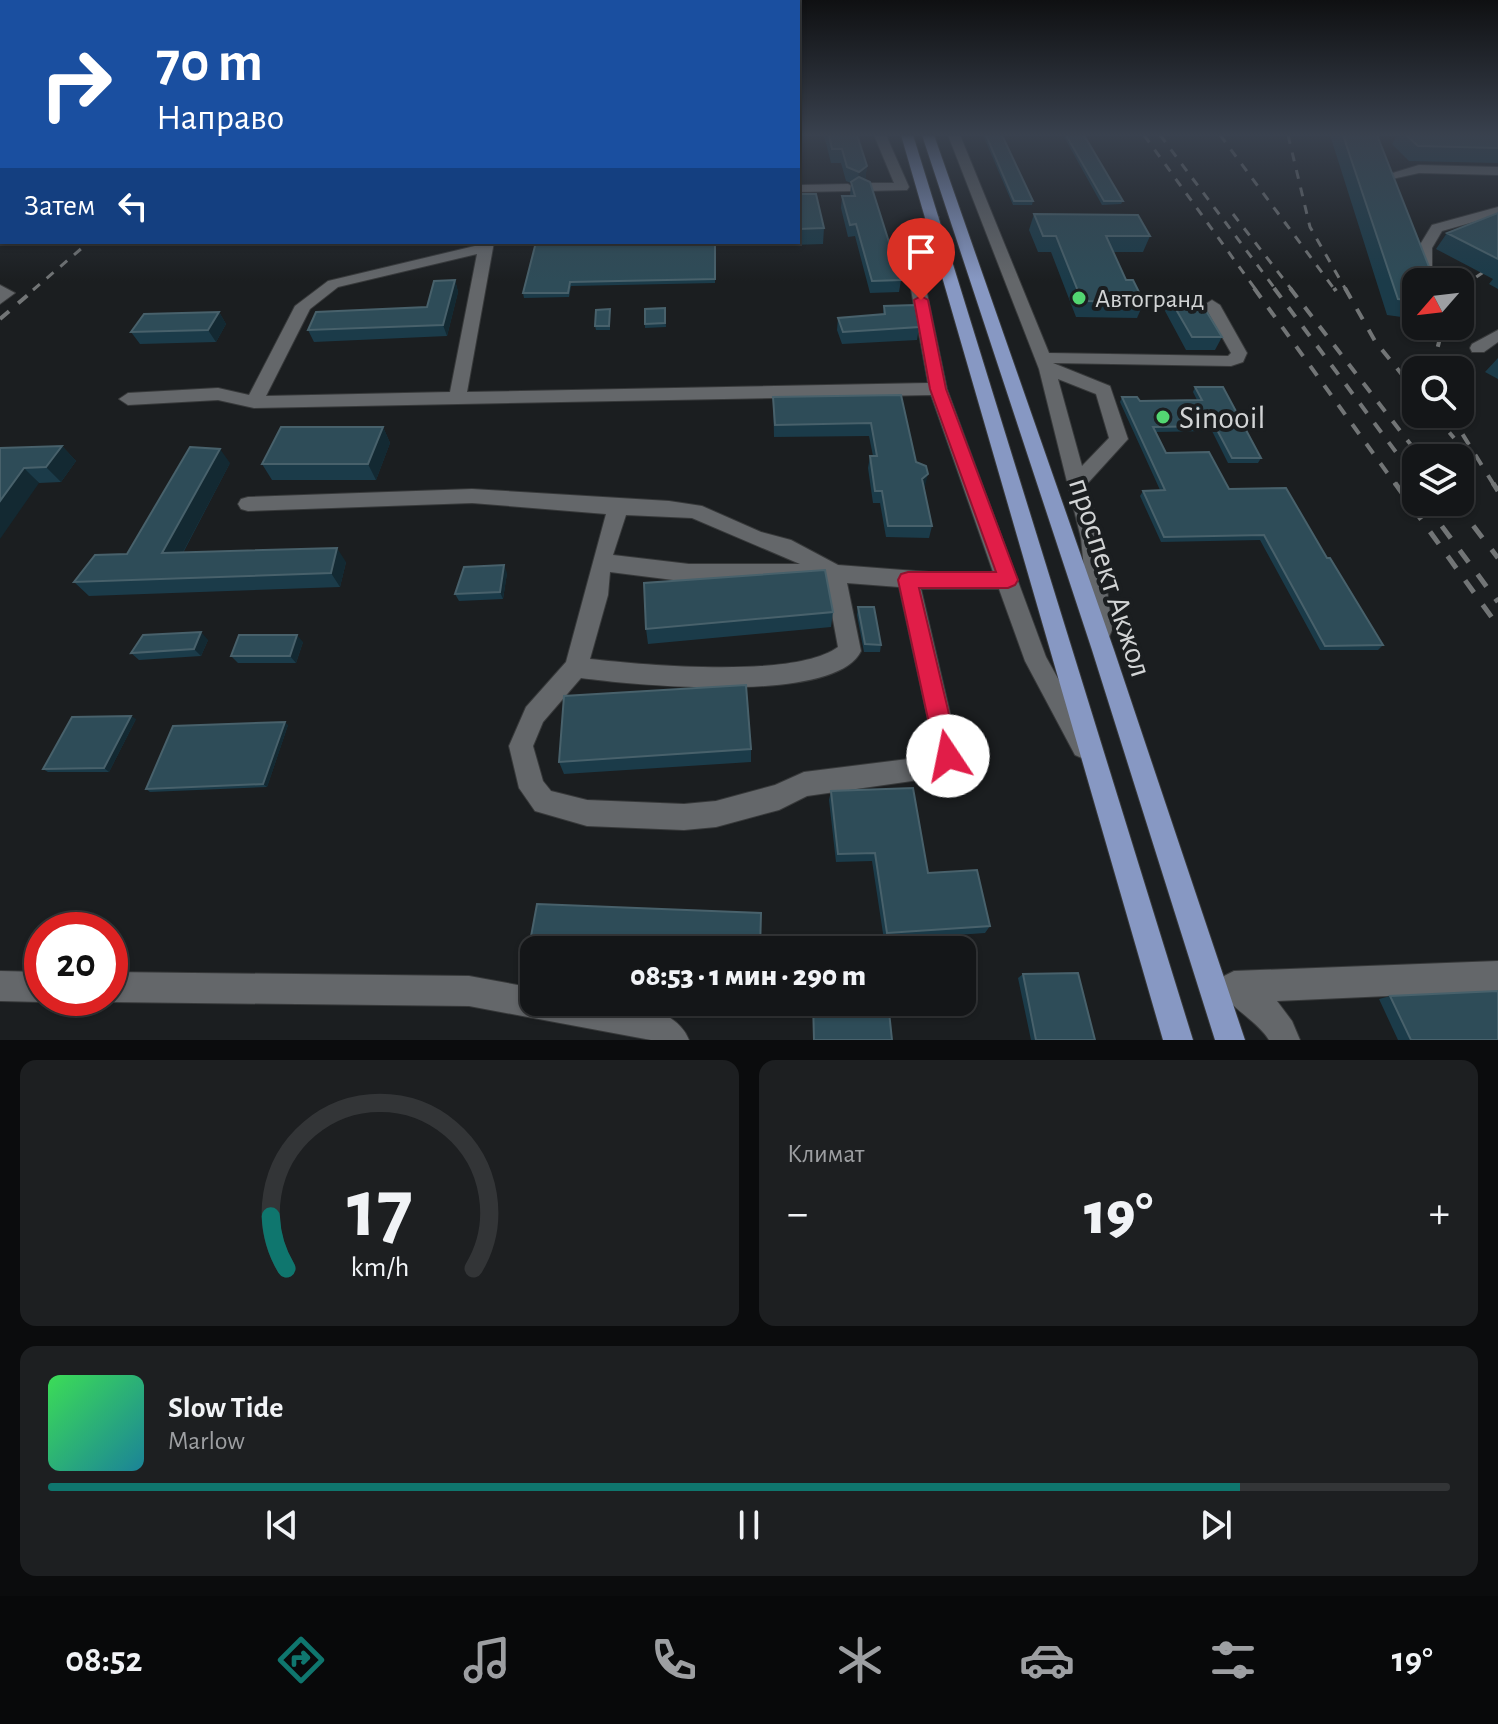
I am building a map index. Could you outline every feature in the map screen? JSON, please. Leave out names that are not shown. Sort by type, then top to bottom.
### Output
[{"type":"main road","name":"проспект Акжол","points":[[922,184],[1178,1040]]},
{"type":"main road","name":"проспект Акжол","points":[[946,186],[1103,650],[1230,1040]]},
{"type":"main road","points":[[923,187],[946,186]]},
{"type":"street","points":[[867,187],[902,187],[901,184]]},
{"type":"street","points":[[973,184],[1045,363],[1091,538],[1103,650]]},
{"type":"street","points":[[801,189],[848,188]]},
{"type":"street","points":[[1425,268],[1425,248],[1437,228],[1498,211]]},
{"type":"street","points":[[932,217],[909,240],[938,389],[1036,661],[1098,772]]},
{"type":"street","points":[[254,402],[303,306],[333,284],[486,245],[457,399]]},
{"type":"street","points":[[0,290],[7,293],[0,299]]},
{"type":"street","points":[[1045,363],[1231,361],[1239,353],[1212,305]]},
{"type":"street","points":[[1478,348],[1498,335]]},
{"type":"street","points":[[1045,363],[1104,390],[1119,439],[1077,482]]},
{"type":"street","points":[[128,399],[218,394],[254,402],[938,389]]},
{"type":"street","points":[[248,504],[472,496],[695,511],[756,539],[798,552],[835,573],[850,651],[846,658],[832,664],[755,676],[714,678],[615,673],[576,667]]},
{"type":"street","points":[[618,507],[601,562],[597,595],[576,667],[534,715],[521,746],[532,788],[544,802],[554,806],[587,813],[684,817],[716,814],[779,797],[804,784],[938,767],[948,756],[908,580]]},
{"type":"street","points":[[601,562],[689,573],[835,573],[908,580],[1008,580]]},
{"type":"street","points":[[1206,971],[1261,1004],[1283,1035]]},
{"type":"street","points":[[1237,988],[1498,976]]},
{"type":"street","points":[[0,986],[24,987]]},
{"type":"street","points":[[128,987],[469,991],[658,1026],[674,1040]]},
{"type":"building","points":[[851,184],[870,184],[901,280],[872,281],[856,224],[850,225],[842,196],[855,196]]},
{"type":"building","points":[[1007,184],[1025,184],[1033,201],[1014,201]]},
{"type":"building","points":[[1094,184],[1113,184],[1123,201],[1104,201]]},
{"type":"building","points":[[1359,184],[1396,184],[1429,268],[1402,268],[1402,299],[1398,299]]},
{"type":"building","points":[[800,194],[816,194],[824,228],[800,229]]},
{"type":"building","points":[[1498,213],[1498,259],[1447,233]]},
{"type":"building","points":[[1034,214],[1138,215],[1150,236],[1106,236],[1126,280],[1133,280],[1144,302],[1082,301],[1056,236],[1043,236]]},
{"type":"building","points":[[535,244],[715,244],[715,279],[570,282],[568,293],[523,293]]},
{"type":"building","points":[[455,280],[443,325],[308,330],[316,312],[427,307],[434,281]]},
{"type":"building","points":[[1170,299],[1199,299],[1222,337],[1192,337]]},
{"type":"building","points":[[915,305],[919,327],[843,332],[838,318],[885,314],[884,306]]},
{"type":"building","points":[[665,308],[665,323],[645,324],[645,309]]},
{"type":"building","points":[[610,309],[609,326],[595,326],[596,310]]},
{"type":"building","points":[[219,312],[208,330],[131,332],[144,314]]},
{"type":"building","points":[[1195,387],[1223,387],[1261,458],[1232,458],[1215,426],[1153,427],[1166,453],[1209,452],[1229,489],[1286,488],[1383,645],[1325,646],[1264,535],[1164,537],[1143,491],[1165,490],[1122,397],[1137,397],[1140,401],[1202,400]]},
{"type":"building","points":[[901,395],[916,462],[926,466],[928,474],[922,479],[932,526],[888,526],[882,491],[875,491],[870,456],[877,456],[871,423],[775,425],[773,397]]},
{"type":"building","points":[[281,427],[383,427],[368,464],[262,464]]},
{"type":"building","points":[[62,446],[46,467],[24,468],[0,501],[0,448]]},
{"type":"building","points":[[190,447],[220,449],[162,553],[337,548],[331,573],[74,582],[95,555],[127,554]]},
{"type":"building","points":[[504,565],[500,592],[455,594],[464,567]]},
{"type":"building","points":[[825,570],[833,612],[646,629],[644,583]]},
{"type":"building","points":[[858,607],[874,607],[881,645],[865,644]]},
{"type":"building","points":[[201,632],[194,649],[131,653],[143,635]]},
{"type":"building","points":[[239,635],[297,635],[290,656],[231,656]]},
{"type":"building","points":[[746,685],[751,749],[559,762],[564,696]]},
{"type":"building","points":[[131,716],[104,768],[43,769],[72,717]]},
{"type":"building","points":[[285,722],[263,784],[146,789],[173,726]]},
{"type":"building","points":[[913,788],[928,873],[977,870],[990,926],[887,933],[875,853],[838,854],[831,791]]},
{"type":"building","points":[[537,904],[761,913],[760,936],[531,936]]},
{"type":"building","points":[[1078,973],[1095,1040],[1036,1040],[1023,974]]},
{"type":"building","points":[[1498,991],[1498,1040],[1411,1040],[1390,996]]},
{"type":"building","points":[[813,1016],[889,1016],[892,1040],[814,1040]]},
{"type":"railway","points":[[1179,184],[1256,290]]},
{"type":"railway","points":[[1196,184],[1276,290]]},
{"type":"railway","points":[[1256,184],[1335,290]]},
{"type":"railway","points":[[1300,184],[1310,227],[1346,290]]},
{"type":"railway","points":[[1233,214],[1292,290]]},
{"type":"railway","points":[[33,290],[87,244]]},
{"type":"railway","points":[[1474,279],[1498,262]]},
{"type":"railway","points":[[0,319],[36,288]]},
{"type":"railway","points":[[1254,288],[1396,485]]},
{"type":"railway","points":[[1274,288],[1402,460]]},
{"type":"railway","points":[[1290,288],[1410,444]]},
{"type":"railway","points":[[1345,288],[1375,341],[1402,375]]},
{"type":"railway","points":[[1436,356],[1440,340]]},
{"type":"railway","points":[[1446,428],[1454,438]]},
{"type":"railway","points":[[1459,428],[1494,485]]},
{"type":"railway","points":[[1395,483],[1498,626]]},
{"type":"railway","points":[[1493,483],[1498,491]]},
{"type":"railway","points":[[1434,516],[1498,602]]},
{"type":"railway","points":[[1466,516],[1498,558]]},
{"type":"place","name":"Автогранд","points":[[1079,298]]},
{"type":"place","name":"Sinooil","points":[[1163,417]]},
{"type":"route","points":[[921,300],[938,389],[1008,580],[908,580],[948,756]]}]
